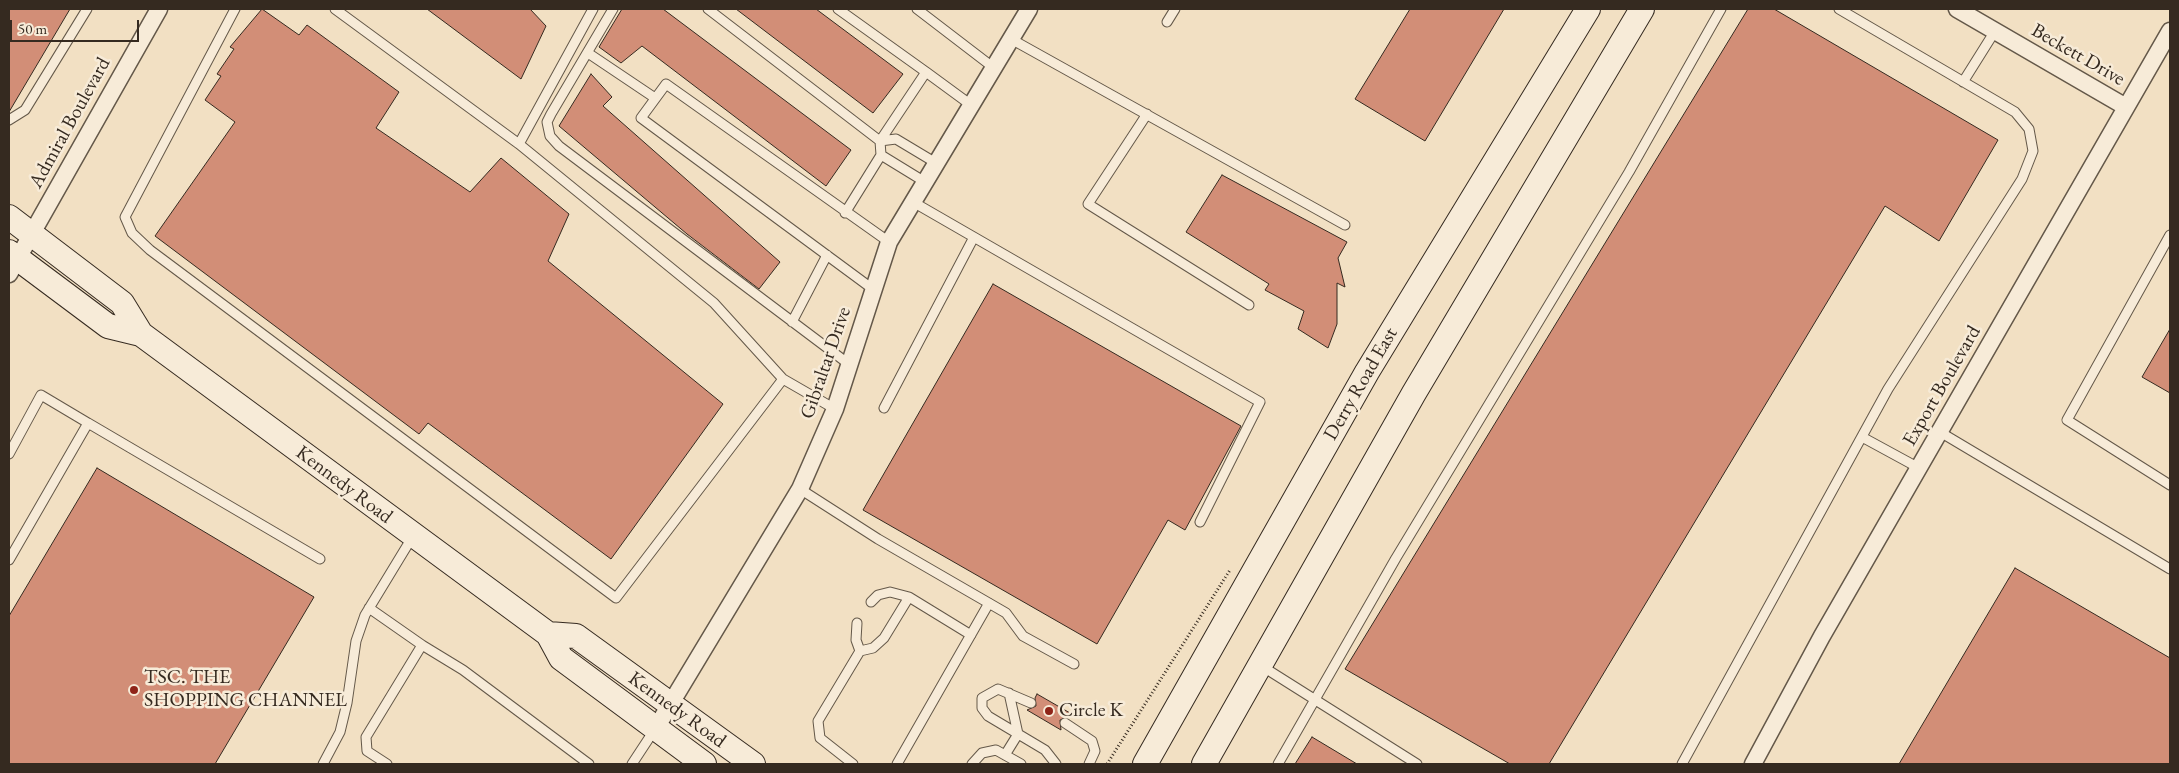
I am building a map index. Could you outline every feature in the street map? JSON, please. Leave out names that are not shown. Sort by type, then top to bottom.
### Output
[{"type":"main road","name":"Derry Road East","points":[[1145,764],[1367,372],[1588,9]]},
{"type":"main road","points":[[1204,764],[1419,385],[1642,9]]},
{"type":"main road","name":"Kennedy Road","points":[[9,217],[122,303],[141,334],[548,634],[561,658],[704,764]]},
{"type":"main road","name":"Kennedy Road","points":[[12,261],[108,326],[141,334]]},
{"type":"main road","name":"Kennedy Road","points":[[548,634],[576,636],[753,764]]},
{"type":"street","name":"Admiral Boulevard","points":[[12,261],[32,235],[160,9]]},
{"type":"street","name":"Gibraltar Drive","points":[[656,728],[800,489],[835,409],[851,365],[889,242],[1029,9]]},
{"type":"street","name":"Beckett Drive","points":[[1957,9],[2126,107]]},
{"type":"street","name":"Export Boulevard","points":[[1753,764],[1822,636],[2170,31]]},
{"type":"lane","points":[[9,120],[25,110],[87,9]]},
{"type":"lane","points":[[235,9],[125,217],[132,233],[150,250],[616,598],[783,379]]},
{"type":"lane","points":[[335,9],[519,144],[714,303],[783,379],[835,409]]},
{"type":"lane","points":[[519,144],[593,9]]},
{"type":"lane","points":[[613,9],[547,122],[550,136],[559,146],[851,365]]},
{"type":"lane","points":[[708,9],[880,141],[896,139],[936,163]]},
{"type":"lane","points":[[838,9],[971,104]]},
{"type":"lane","points":[[917,9],[994,68]]},
{"type":"lane","points":[[1167,22],[1175,9]]},
{"type":"lane","points":[[1278,764],[1317,700],[1396,558],[1629,172],[1721,9]]},
{"type":"lane","points":[[1682,764],[1888,388],[2022,179],[2033,151],[2029,130],[2015,112],[1839,9]]},
{"type":"lane","points":[[1963,82],[1994,31]]},
{"type":"lane","points":[[1011,39],[1345,225]]},
{"type":"lane","points":[[588,53],[655,98]]},
{"type":"lane","points":[[845,213],[881,155],[880,141],[926,72]]},
{"type":"lane","points":[[874,290],[641,118],[666,84],[845,213],[889,242]]},
{"type":"lane","points":[[1147,114],[1088,204],[1249,305]]},
{"type":"lane","points":[[881,155],[925,182]]},
{"type":"lane","points":[[913,202],[1260,402],[1200,522]]},
{"type":"lane","points":[[2170,234],[2066,420],[2170,484]]},
{"type":"lane","points":[[884,408],[974,237]]},
{"type":"lane","points":[[792,322],[827,255]]},
{"type":"lane","points":[[9,454],[41,395],[320,559]]},
{"type":"lane","points":[[9,560],[88,423]]},
{"type":"lane","points":[[1940,432],[2170,569]]},
{"type":"lane","points":[[1862,437],[1919,468]]},
{"type":"lane","points":[[800,489],[878,540],[1006,613],[1023,636],[1074,664]]},
{"type":"lane","points":[[323,764],[340,732],[348,704],[356,641],[369,608],[413,536]]},
{"type":"lane","points":[[871,602],[878,595],[890,592],[908,597],[971,635]]},
{"type":"lane","points":[[852,764],[820,738],[818,720],[860,651],[873,648],[884,638],[908,597]]},
{"type":"lane","points":[[896,764],[989,603]]},
{"type":"lane","points":[[369,608],[422,645],[463,670],[589,764]]},
{"type":"lane","points":[[857,623],[856,640],[860,651]]},
{"type":"lane","points":[[387,764],[372,760],[367,751],[366,737],[422,645]]},
{"type":"lane","points":[[1260,665],[1417,764]]},
{"type":"lane","points":[[1031,703],[998,689],[982,698],[982,708],[988,716],[1045,750],[1056,764]]},
{"type":"lane","points":[[1005,755],[1018,734],[1009,693]]},
{"type":"lane","points":[[1065,723],[1092,741],[1095,751],[1089,764]]},
{"type":"lane","points":[[632,764],[656,728]]},
{"type":"lane","points":[[972,764],[982,753],[996,750],[1018,763]]},
{"type":"building","points":[[9,9],[70,9],[9,112]]},
{"type":"building","points":[[262,9],[299,35],[307,25],[399,92],[376,128],[470,192],[501,158],[569,214],[548,261],[723,404],[611,559],[428,423],[419,434],[155,236],[235,122],[205,100],[221,76],[217,74],[234,49],[230,47]]},
{"type":"building","points":[[427,9],[530,9],[546,26],[521,79]]},
{"type":"building","points":[[622,9],[663,9],[851,150],[826,186],[642,46],[621,63],[599,47]]},
{"type":"building","points":[[736,9],[816,9],[903,74],[873,113]]},
{"type":"building","points":[[1410,9],[1504,9],[1425,141],[1355,99]]},
{"type":"building","points":[[1748,9],[1774,9],[1998,140],[1939,241],[1885,206],[1549,764],[1510,764],[1345,669]]},
{"type":"building","points":[[591,74],[612,97],[603,106],[780,262],[759,289],[687,234],[559,126]]},
{"type":"building","points":[[1222,175],[1347,242],[1338,258],[1345,287],[1337,283],[1337,324],[1328,348],[1298,329],[1304,311],[1265,290],[1269,284],[1186,232]]},
{"type":"building","points":[[993,284],[1241,426],[1185,530],[1168,520],[1097,644],[863,510]]},
{"type":"building","points":[[2170,329],[2170,393],[2142,377]]},
{"type":"building","name":"TSC. THE SHOPPING CHANNEL","points":[[97,468],[314,597],[215,764],[9,764],[9,616]]},
{"type":"building","points":[[2015,568],[2170,658],[2170,764],[1899,764]]},
{"type":"building","name":"Circle K","points":[[1037,694],[1070,713],[1068,718],[1060,720],[1061,730],[1027,710],[1036,706],[1035,698]]},
{"type":"building","points":[[1312,737],[1357,764],[1295,764]]},
{"type":"place","name":"TSC. THE SHOPPING CHANNEL","points":[[134,690]]},
{"type":"place","name":"Circle K","points":[[1049,711]]}]
